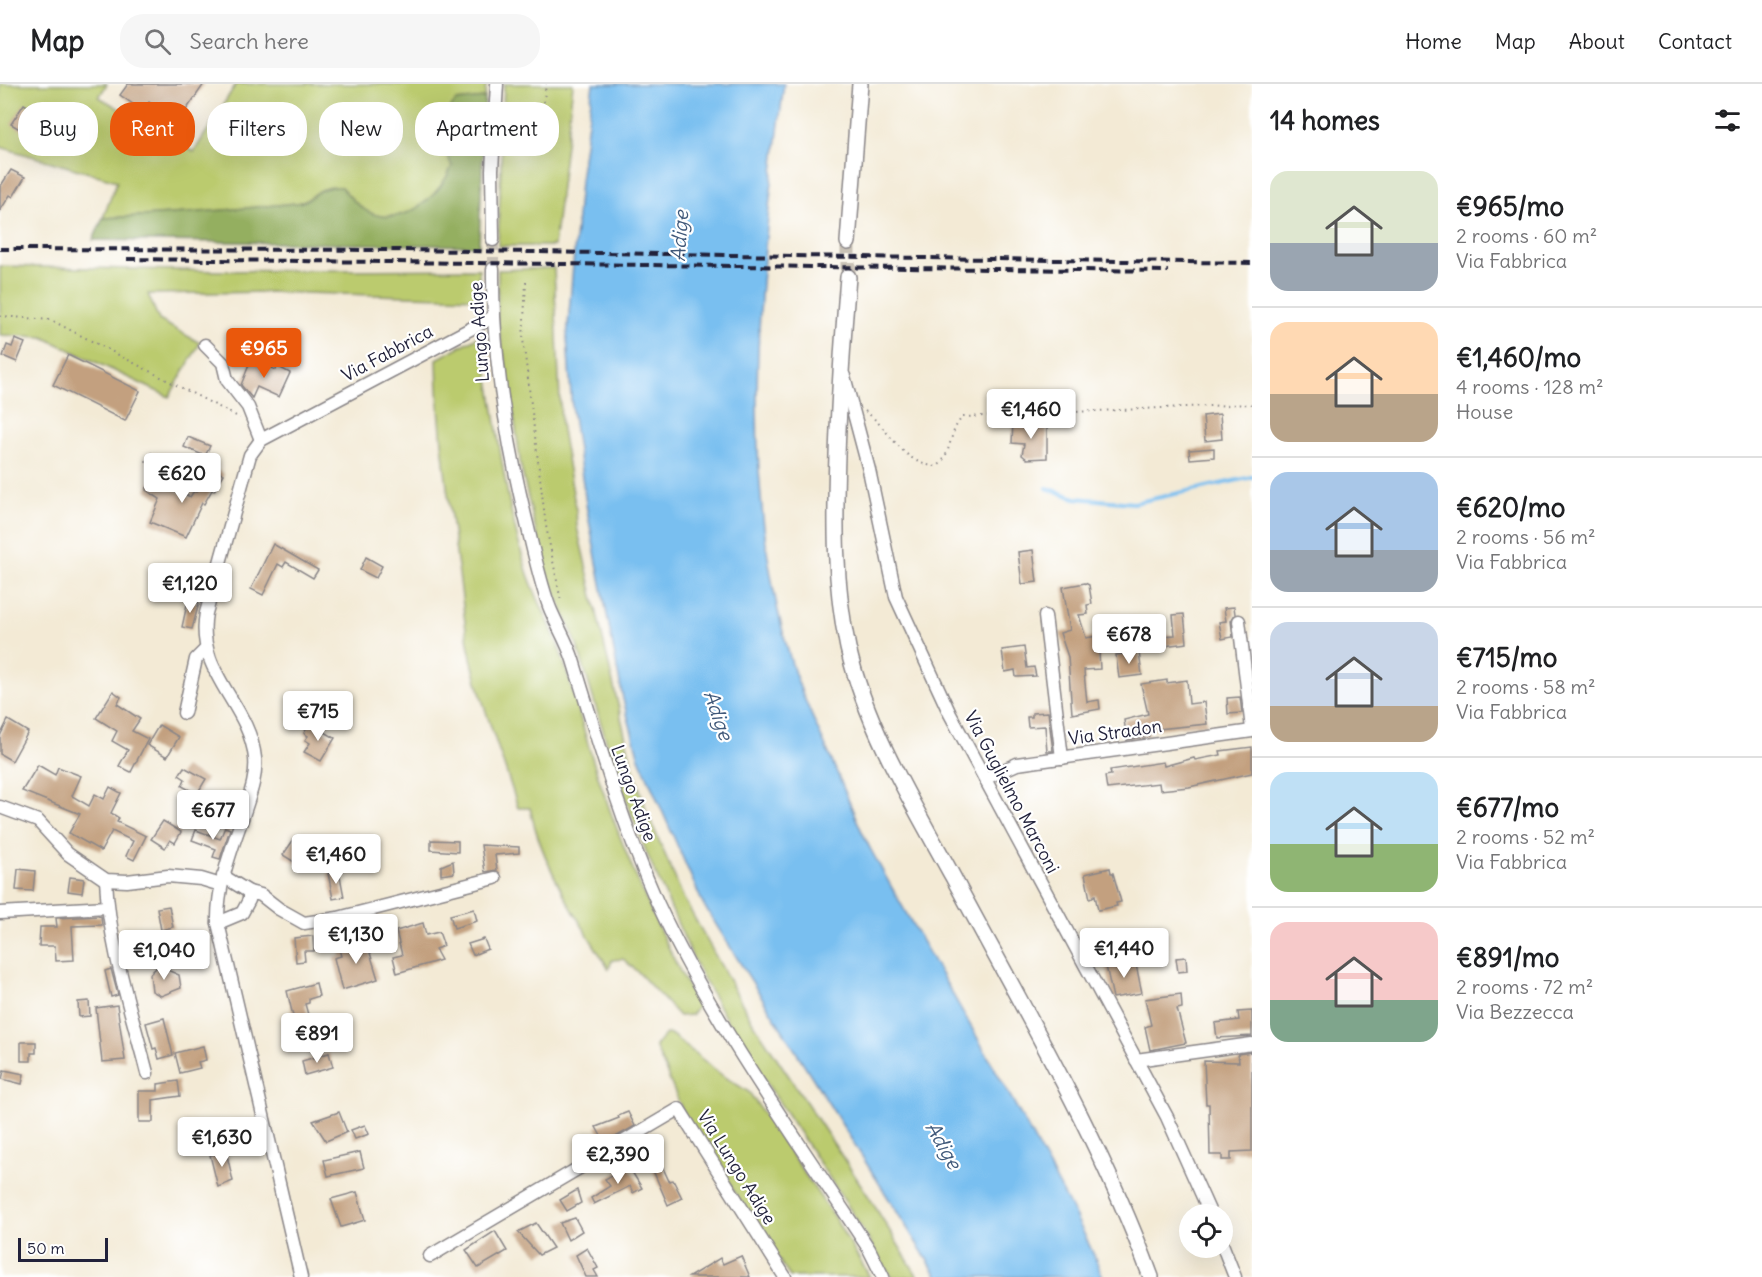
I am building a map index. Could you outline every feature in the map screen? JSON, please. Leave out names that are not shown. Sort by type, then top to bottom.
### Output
[{"type":"main road","points":[[848,242],[860,84]]},
{"type":"main road","points":[[848,278],[840,364],[836,496],[838,580],[848,647],[858,684],[907,792],[1068,1092],[1136,1236],[1151,1277]]},
{"type":"street","points":[[493,240],[492,170],[497,84]]},
{"type":"street","name":"Lungo Adige","points":[[493,269],[493,318],[507,426],[519,494],[549,606],[572,657],[614,795],[635,850],[659,904],[715,1012],[869,1249],[883,1277]]},
{"type":"street","name":"Via Fabbrica","points":[[261,440],[493,318]]},
{"type":"street","points":[[205,345],[223,363],[227,380],[248,407],[253,425],[261,440],[250,455],[204,627],[206,649],[213,670],[227,691],[252,742],[255,759],[254,782],[222,880],[218,923],[301,1277]]},
{"type":"street","name":"Via Guglielmo Marconi","points":[[840,364],[869,470],[896,597],[950,714],[1167,1117],[1206,1204]]},
{"type":"street","points":[[1045,616],[1062,758]]},
{"type":"street","points":[[1239,621],[1252,730]]},
{"type":"street","points":[[184,713],[196,659],[206,649]]},
{"type":"street","name":"Via Stradon","points":[[986,778],[1017,764],[1252,730]]},
{"type":"street","points":[[0,807],[38,821],[68,854],[106,880],[127,881],[168,876],[222,880],[261,895],[279,909],[304,923],[338,918],[495,878]]},
{"type":"street","points":[[106,880],[107,907],[147,1073]]},
{"type":"street","points":[[218,923],[242,913],[249,900],[249,892]]},
{"type":"street","points":[[0,913],[107,907]]},
{"type":"street","points":[[1136,1060],[1252,1044]]},
{"type":"street","name":"Via Lungo Adige","points":[[430,1256],[679,1109],[785,1277]]},
{"type":"street","points":[[1228,1258],[1235,1277]]},
{"type":"path","points":[[544,102],[546,84]]},
{"type":"path","points":[[526,282],[523,339],[546,526],[561,602]]},
{"type":"path","points":[[0,316],[51,320],[253,425]]},
{"type":"path","points":[[851,404],[879,421],[911,458],[928,466],[938,466],[946,458],[954,426],[963,417],[1252,404]]},
{"type":"green space","points":[[0,84],[107,84],[99,97],[110,103],[110,156],[195,156],[195,150],[207,131],[207,156],[307,156],[307,102],[225,102],[236,84],[486,84],[485,98],[455,102],[415,102],[415,156],[448,156],[453,166],[434,195],[425,203],[404,214],[393,216],[375,215],[359,205],[341,187],[332,187],[296,203],[103,218],[117,181],[31,156],[98,156],[98,102],[18,102],[18,152],[0,147]]},
{"type":"green space","points":[[504,84],[573,84],[554,246],[498,246],[501,156],[559,156],[559,102],[503,102]]},
{"type":"green space","points":[[485,98],[485,102],[456,101]]},
{"type":"green space","points":[[448,156],[483,156],[479,246],[93,240],[103,218],[296,203],[332,187],[341,187],[359,205],[375,215],[404,214],[415,209],[433,195],[452,166]]},
{"type":"green space","points":[[0,266],[219,271],[479,269],[479,298],[269,292],[148,294],[159,320],[200,343],[169,397],[43,337],[0,335]]},
{"type":"green space","points":[[554,268],[561,424],[577,527],[631,761],[646,810],[684,899],[749,1016],[869,1197],[918,1277],[891,1277],[848,1206],[736,1037],[697,967],[647,854],[617,776],[576,642],[544,566],[521,467],[510,386],[497,321],[498,270]]},
{"type":"green space","points":[[481,335],[506,483],[527,571],[560,651],[595,766],[632,868],[670,952],[698,1006],[691,1015],[679,1016],[623,959],[612,960],[609,969],[552,872],[530,808],[518,808],[485,709],[466,628],[444,463],[437,359]]},
{"type":"green space","points":[[666,1034],[672,1035],[723,1076],[749,1092],[834,1217],[870,1277],[790,1277],[684,1114],[655,1046]]},
{"type":"water","name":"Adige","points":[[593,84],[784,84],[760,306],[757,380],[758,455],[764,529],[776,602],[795,674],[866,840],[1055,1178],[1081,1227],[1103,1277],[938,1277],[703,904],[639,758],[623,699],[587,510],[572,410],[567,338],[580,181]]},
{"type":"building","points":[[128,84],[204,84],[192,102],[130,102],[120,95]]},
{"type":"building","points":[[18,113],[18,128],[11,124]]},
{"type":"building","points":[[11,170],[25,177],[13,197],[10,195],[0,211],[0,187]]},
{"type":"building","points":[[15,339],[25,343],[17,362],[3,356],[7,345],[12,347]]},
{"type":"building","points":[[68,355],[140,391],[125,421],[53,385]]},
{"type":"building","points":[[251,360],[276,370],[277,366],[290,373],[279,397],[257,387],[252,398],[241,385]]},
{"type":"building","points":[[1220,414],[1222,439],[1205,441],[1203,416]]},
{"type":"building","points":[[1013,422],[1023,422],[1023,426],[1047,426],[1047,458],[1027,459],[1022,455],[1024,444],[1012,443]]},
{"type":"building","points":[[188,437],[210,446],[205,456],[184,447]]},
{"type":"building","points":[[1214,448],[1214,457],[1190,459],[1189,450]]},
{"type":"building","points":[[151,453],[175,468],[170,475],[146,461]]},
{"type":"building","points":[[210,467],[224,474],[214,491],[212,490],[204,504],[202,503],[186,537],[150,522],[160,499],[146,490],[152,479],[170,490],[171,487],[190,497],[194,491],[196,492]]},
{"type":"building","points":[[273,544],[318,570],[313,578],[286,562],[283,567],[278,564],[263,595],[251,589]]},
{"type":"building","points":[[1033,550],[1037,582],[1022,584],[1018,552]]},
{"type":"building","points":[[366,557],[382,566],[376,578],[360,570]]},
{"type":"building","points":[[1085,583],[1089,585],[1092,604],[1087,605],[1088,614],[1079,615],[1086,638],[1098,636],[1100,669],[1084,670],[1087,702],[1099,700],[1100,709],[1072,714],[1068,657],[1060,633],[1070,630],[1063,587]]},
{"type":"building","points":[[188,600],[199,603],[192,629],[182,627]]},
{"type":"building","points":[[1234,607],[1235,614],[1231,621],[1233,637],[1222,639],[1219,622],[1226,621],[1224,608]]},
{"type":"building","points":[[1184,614],[1187,643],[1164,646],[1163,636],[1175,635],[1173,615]]},
{"type":"building","points":[[1024,647],[1027,668],[1034,667],[1036,676],[1016,677],[1015,670],[1005,672],[1002,650]]},
{"type":"building","points":[[1139,652],[1142,675],[1119,678],[1116,655]]},
{"type":"building","points":[[1167,680],[1167,683],[1187,680],[1189,704],[1204,702],[1207,724],[1148,730],[1149,736],[1127,740],[1124,720],[1148,714],[1141,684]]},
{"type":"building","points":[[113,691],[121,697],[117,704],[140,719],[132,731],[148,739],[131,772],[119,766],[128,750],[112,741],[117,731],[96,718]]},
{"type":"building","points":[[1240,697],[1242,713],[1228,714],[1227,698]]},
{"type":"building","points":[[1048,712],[1053,751],[1047,751],[1045,726],[1028,727],[1027,717],[1032,717],[1032,713]]},
{"type":"building","points":[[8,720],[28,732],[12,761],[0,754],[0,736]]},
{"type":"building","points":[[310,723],[335,738],[321,761],[304,752],[310,743],[305,740],[308,736],[304,733]]},
{"type":"building","points":[[159,725],[179,737],[167,757],[147,745]]},
{"type":"building","points":[[1252,747],[1252,773],[1189,787],[1160,790],[1159,783],[1107,789],[1105,776],[1111,775],[1110,770],[1163,762],[1164,766],[1194,758],[1195,760],[1221,755],[1220,751]]},
{"type":"building","points":[[38,765],[55,775],[58,767],[81,776],[72,796],[89,806],[95,794],[104,799],[110,787],[121,793],[111,813],[119,818],[117,822],[146,836],[134,860],[126,856],[133,841],[112,831],[101,851],[69,833],[80,814],[22,791]]},
{"type":"building","points":[[184,767],[206,779],[197,794],[182,786],[185,779],[179,775]]},
{"type":"building","points":[[163,821],[181,832],[175,843],[170,840],[165,848],[151,839]]},
{"type":"building","points":[[225,827],[230,829],[220,859],[213,857],[216,849],[192,840],[196,830],[220,839]]},
{"type":"building","points":[[296,836],[312,847],[299,865],[283,855]]},
{"type":"building","points":[[431,840],[458,841],[458,852],[431,850]]},
{"type":"building","points":[[481,845],[519,847],[519,853],[495,855],[497,870],[485,872]]},
{"type":"building","points":[[453,861],[454,873],[441,875],[441,866]]},
{"type":"building","points":[[1110,868],[1121,902],[1116,903],[1117,906],[1098,910],[1095,895],[1090,899],[1085,874]]},
{"type":"building","points":[[18,869],[35,871],[33,891],[16,890]]},
{"type":"building","points":[[339,871],[344,897],[333,899],[328,873]]},
{"type":"building","points":[[70,877],[84,879],[82,893],[68,891]]},
{"type":"building","points":[[169,906],[173,927],[161,930],[157,908]]},
{"type":"building","points":[[474,909],[477,921],[454,928],[450,915]]},
{"type":"building","points":[[101,916],[102,925],[72,926],[74,960],[56,961],[55,946],[39,946],[40,927],[57,927],[56,918]]},
{"type":"building","points":[[423,923],[426,935],[439,932],[444,946],[435,949],[441,960],[397,973],[393,957],[402,955],[396,931]]},
{"type":"building","points":[[313,936],[314,951],[304,951],[305,961],[296,962],[294,938]]},
{"type":"building","points":[[370,939],[373,952],[370,953],[378,979],[342,990],[334,958],[341,956],[339,949]]},
{"type":"building","points":[[484,939],[488,949],[473,955],[468,944]]},
{"type":"building","points":[[1186,957],[1187,971],[1178,972],[1176,958]]},
{"type":"building","points":[[1135,960],[1142,993],[1113,998],[1106,966]]},
{"type":"building","points":[[158,966],[179,975],[181,988],[161,996],[152,991],[150,974]]},
{"type":"building","points":[[111,969],[118,995],[111,997],[105,971]]},
{"type":"building","points":[[316,983],[319,996],[309,999],[309,1003],[305,1004],[314,1036],[299,1041],[287,991]]},
{"type":"building","points":[[1181,994],[1182,1008],[1177,1009],[1186,1043],[1150,1050],[1145,1027],[1151,1025],[1145,999]]},
{"type":"building","points":[[89,1001],[90,1016],[79,1017],[78,1002]]},
{"type":"building","points":[[117,1005],[125,1060],[102,1062],[96,1008]]},
{"type":"building","points":[[1252,1011],[1252,1036],[1217,1038],[1215,1023],[1239,1020],[1238,1012]]},
{"type":"building","points":[[164,1018],[173,1055],[159,1059],[156,1048],[153,1049],[146,1023]]},
{"type":"building","points":[[21,1042],[36,1042],[36,1053],[31,1053],[31,1061],[21,1061]]},
{"type":"building","points":[[203,1046],[206,1060],[198,1062],[200,1068],[180,1073],[175,1053]]},
{"type":"building","points":[[1252,1052],[1252,1151],[1231,1152],[1231,1160],[1222,1160],[1222,1155],[1210,1155],[1209,1104],[1206,1104],[1204,1061],[1239,1062],[1238,1054]]},
{"type":"building","points":[[329,1053],[333,1067],[305,1075],[302,1061]]},
{"type":"building","points":[[4,1070],[24,1074],[22,1084],[2,1079]]},
{"type":"building","points":[[178,1081],[180,1096],[153,1100],[153,1122],[139,1122],[139,1091],[158,1091],[158,1084]]},
{"type":"building","points":[[339,1112],[347,1132],[326,1141],[313,1121]]},
{"type":"building","points":[[628,1112],[635,1126],[605,1143],[596,1127]]},
{"type":"building","points":[[365,1125],[369,1134],[355,1139],[351,1130]]},
{"type":"building","points":[[652,1144],[669,1181],[673,1180],[682,1198],[668,1205],[643,1147]]},
{"type":"building","points":[[226,1151],[233,1181],[218,1187],[210,1155]]},
{"type":"building","points":[[360,1152],[364,1168],[328,1176],[324,1160]]},
{"type":"building","points":[[629,1167],[642,1188],[633,1193],[630,1186],[594,1204],[591,1198],[610,1186],[605,1179]]},
{"type":"building","points":[[577,1190],[581,1203],[567,1211],[560,1200]]},
{"type":"building","points":[[357,1192],[365,1220],[341,1227],[331,1199]]},
{"type":"building","points":[[575,1218],[582,1231],[568,1240],[560,1223]]},
{"type":"building","points":[[536,1223],[553,1248],[539,1255],[518,1232]]},
{"type":"building","points":[[495,1231],[507,1251],[478,1268],[466,1250]]},
{"type":"building","points":[[587,1248],[598,1268],[594,1270],[598,1277],[586,1277],[576,1255]]},
{"type":"building","points":[[741,1256],[750,1277],[689,1277],[720,1258],[723,1264]]},
{"type":"waterway","points":[[1047,488],[1075,498],[1134,503],[1252,477]]},
{"type":"tunnel","points":[[493,240],[493,269]]},
{"type":"tunnel","points":[[848,242],[848,277]]},
{"type":"railway","points":[[0,249],[404,250],[1252,263]]},
{"type":"railway","points":[[127,259],[1168,271]]}]
